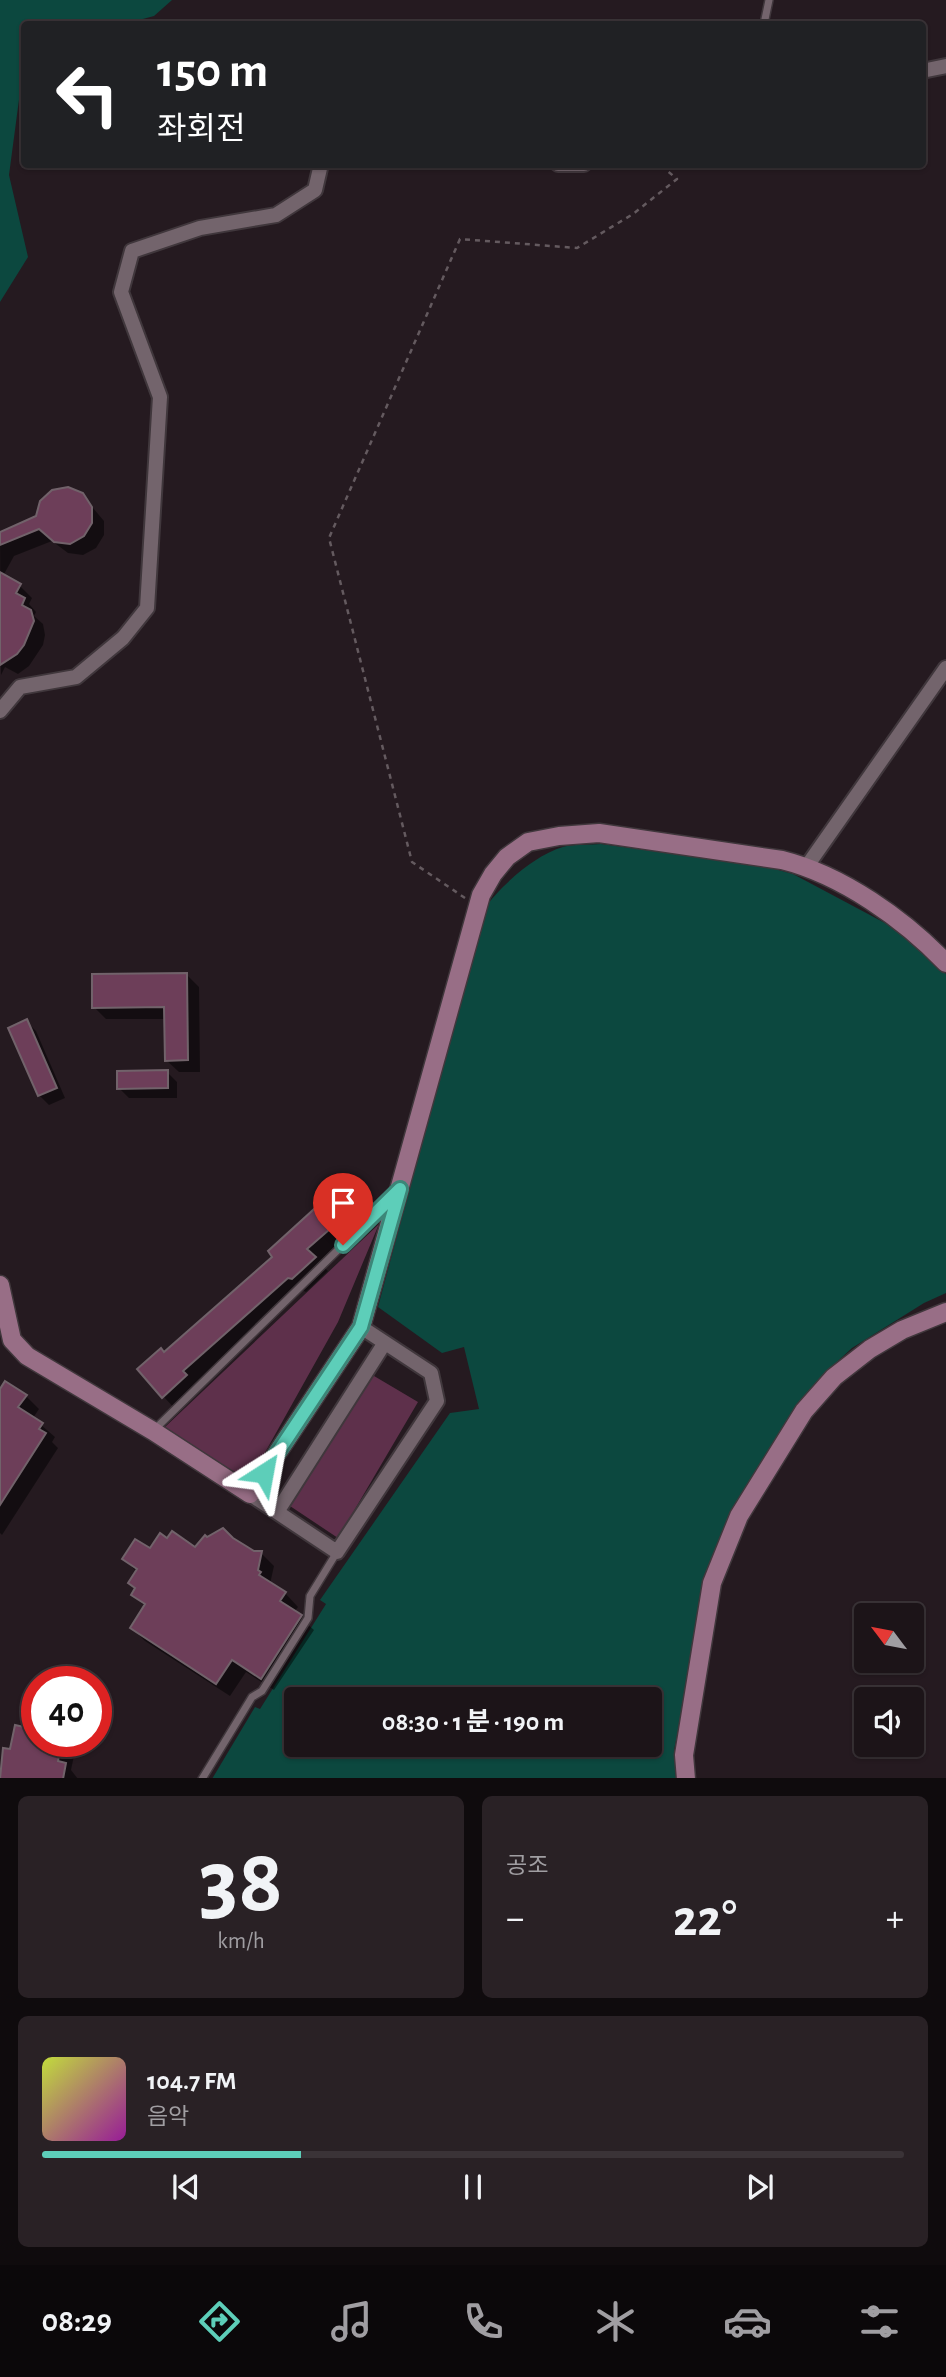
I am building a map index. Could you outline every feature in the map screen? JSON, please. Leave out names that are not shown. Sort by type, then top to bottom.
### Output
[{"type":"street","points":[[926,70],[946,66]]},
{"type":"street","points":[[0,711],[20,687],[76,677],[123,638],[146,608],[160,397],[121,292],[132,251],[200,228],[276,215],[315,190],[320,168]]},
{"type":"street","points":[[807,866],[946,668]]},
{"type":"street","points":[[250,1494],[361,1327],[478,904],[493,874],[507,857],[528,842],[599,833],[762,856],[807,866],[831,878],[917,934],[946,963]]},
{"type":"street","points":[[0,1285],[12,1340],[27,1356],[153,1430],[337,1552],[437,1401],[431,1373],[361,1327]]},
{"type":"street","points":[[686,1778],[685,1746],[712,1583],[739,1517],[804,1410],[834,1377],[870,1349],[902,1330],[946,1312]]},
{"type":"street","points":[[277,1512],[384,1344]]},
{"type":"lane","points":[[765,21],[769,0]]},
{"type":"lane","points":[[153,1430],[400,1189]]},
{"type":"lane","points":[[203,1778],[252,1697],[262,1691],[308,1618],[310,1596],[337,1552]]},
{"type":"path","points":[[478,904],[412,862],[329,538],[460,239],[577,248],[634,214],[677,179],[664,168]]},
{"type":"shaded area","points":[[0,0],[172,0],[154,16],[135,21],[21,21],[21,85],[9,175],[28,257],[0,302]]},
{"type":"shaded area","points":[[601,844],[764,866],[793,874],[900,931],[946,974],[946,1293],[924,1303],[852,1348],[826,1372],[799,1406],[740,1502],[695,1648],[674,1750],[677,1778],[213,1778],[255,1707],[260,1709],[326,1604],[320,1600],[450,1413],[479,1409],[464,1347],[442,1353],[378,1307],[484,909],[510,880],[532,862],[567,846]]},
{"type":"shaded area","points":[[379,1224],[338,1322],[248,1483],[165,1427]]},
{"type":"shaded area","points":[[369,1373],[418,1402],[338,1538],[290,1506]]},
{"type":"building","points":[[68,487],[83,493],[92,507],[92,523],[84,536],[70,544],[54,542],[39,529],[0,545],[0,532],[36,516],[40,501],[52,490]]},
{"type":"building","points":[[0,572],[21,584],[16,593],[25,598],[22,605],[31,610],[34,621],[24,645],[17,654],[0,665]]},
{"type":"building","points":[[187,973],[188,1060],[165,1061],[164,1007],[92,1008],[92,974]]},
{"type":"building","points":[[27,1019],[57,1088],[38,1096],[8,1028]]},
{"type":"building","points":[[168,1070],[168,1088],[117,1089],[117,1071]]},
{"type":"building","points":[[335,1190],[353,1209],[307,1249],[316,1257],[292,1279],[288,1278],[183,1371],[187,1375],[162,1398],[137,1369],[161,1348],[164,1352],[272,1257],[268,1251]]},
{"type":"building","points":[[5,1381],[27,1395],[18,1407],[43,1423],[39,1429],[46,1433],[0,1505],[0,1389]]},
{"type":"building","points":[[223,1528],[254,1551],[262,1551],[259,1575],[286,1592],[280,1601],[302,1615],[261,1679],[232,1660],[216,1684],[130,1628],[145,1604],[131,1595],[135,1588],[128,1583],[137,1569],[122,1559],[135,1539],[150,1548],[160,1533],[167,1538],[172,1531],[195,1547],[205,1535],[207,1537]]},
{"type":"building","points":[[15,1725],[21,1726],[21,1757],[59,1757],[58,1761],[66,1763],[63,1778],[0,1778],[3,1748],[10,1749]]},
{"type":"route","points":[[264,1473],[361,1327],[400,1189],[343,1245]]}]
